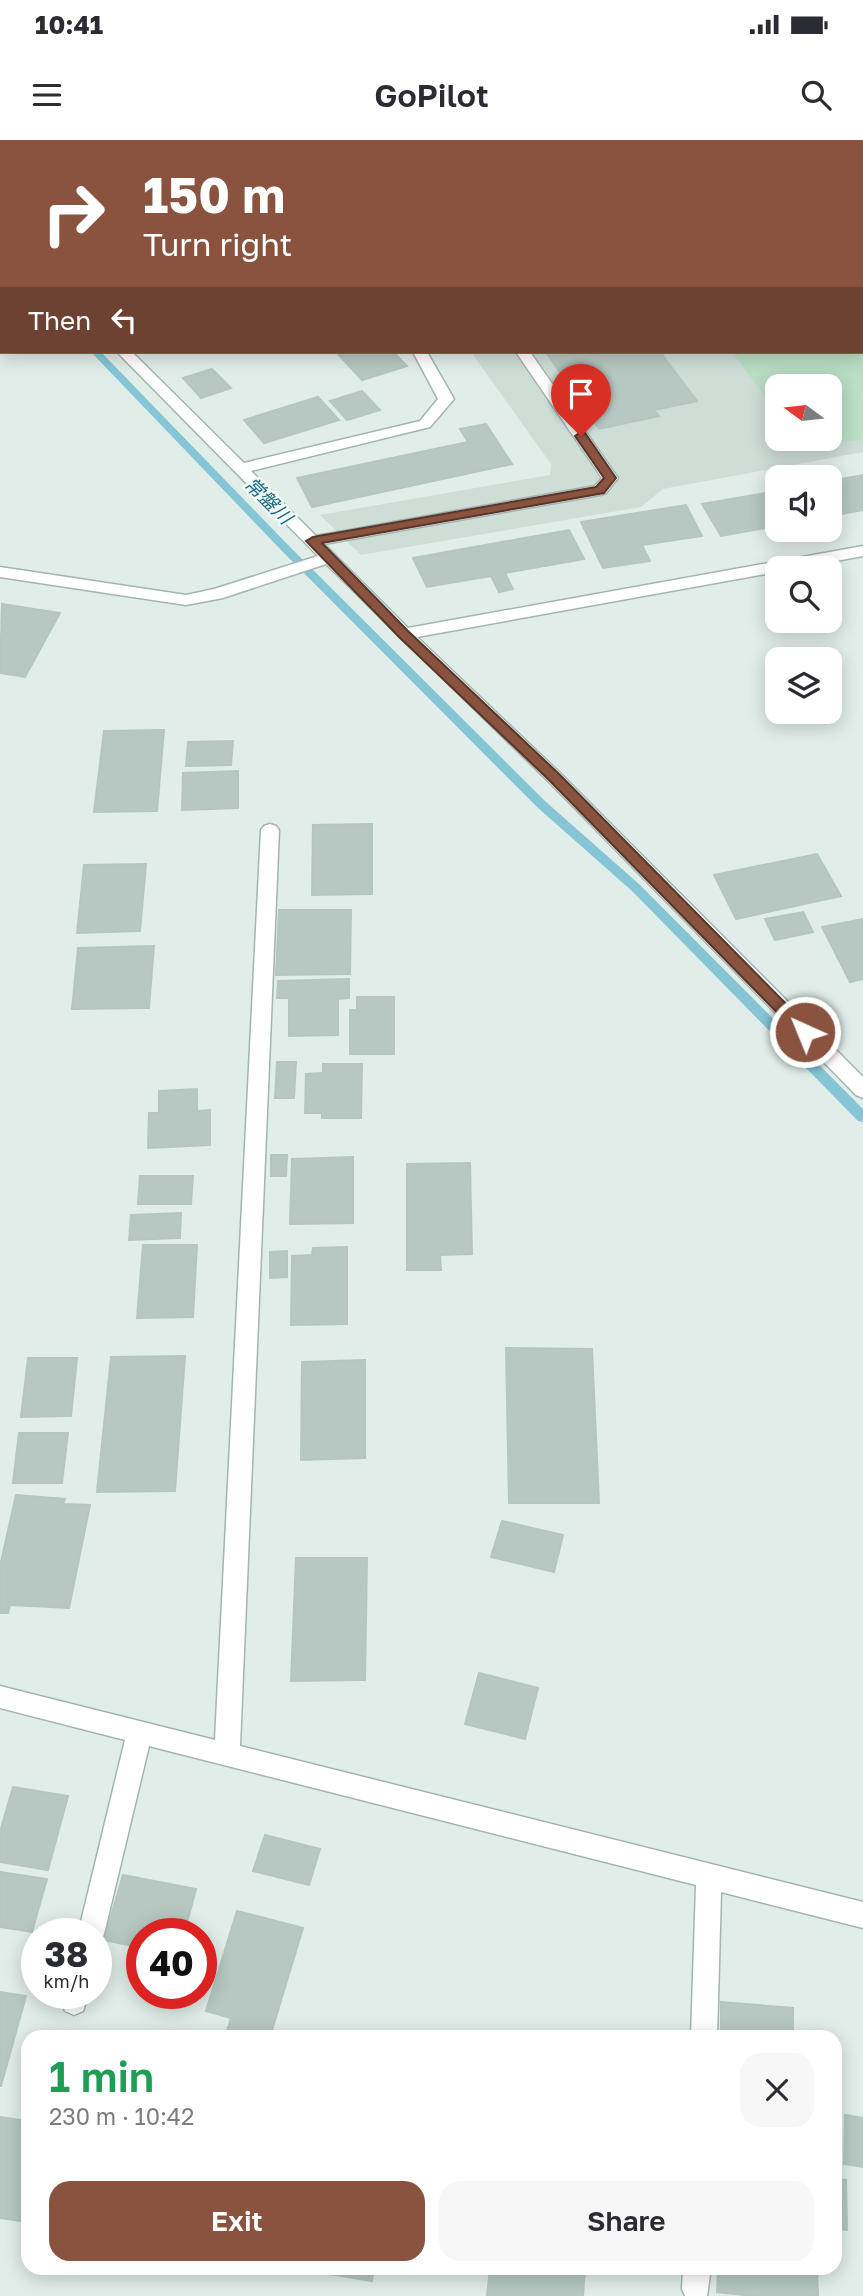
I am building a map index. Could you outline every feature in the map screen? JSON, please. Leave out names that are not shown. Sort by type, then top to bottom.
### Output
[{"type":"street","points":[[126,354],[313,541],[323,560],[554,777],[863,1090]]},
{"type":"street","points":[[240,469],[425,424],[446,399],[421,354]]},
{"type":"street","points":[[313,541],[600,490],[610,478],[524,354]]},
{"type":"street","points":[[404,634],[863,551]]},
{"type":"street","points":[[0,572],[186,600],[323,560]]},
{"type":"street","points":[[227,1753],[270,830]]},
{"type":"street","points":[[0,1697],[863,1915]]},
{"type":"street","points":[[95,1918],[140,1731]]},
{"type":"street","points":[[704,2030],[709,1874]]},
{"type":"shaded area","points":[[472,354],[863,354],[863,452],[793,465],[765,465],[765,470],[663,489],[641,507],[361,555],[320,515],[550,475],[551,464]]},
{"type":"green space","points":[[734,354],[863,354],[863,440],[842,442],[842,374],[765,374],[765,396]]},
{"type":"building","points":[[338,354],[395,354],[407,366],[362,380]]},
{"type":"building","points":[[547,354],[662,354],[697,401],[654,410],[659,416],[599,429]]},
{"type":"building","points":[[212,369],[231,388],[201,398],[183,378]]},
{"type":"building","points":[[362,391],[380,410],[347,420],[330,401]]},
{"type":"building","points":[[318,397],[339,420],[264,443],[244,420]]},
{"type":"building","points":[[486,424],[512,464],[312,507],[297,478],[468,442],[460,429]]},
{"type":"building","points":[[863,475],[863,510],[842,514],[842,479]]},
{"type":"building","points":[[765,493],[765,528],[721,536],[702,504]]},
{"type":"building","points":[[686,505],[702,536],[642,545],[650,561],[603,568],[581,522]]},
{"type":"building","points":[[569,530],[584,559],[505,573],[513,589],[499,592],[491,576],[427,587],[413,558]]},
{"type":"building","points":[[2,604],[60,613],[25,677],[0,673]]},
{"type":"building","points":[[164,730],[157,811],[94,812],[104,731]]},
{"type":"building","points":[[233,741],[231,765],[186,766],[188,742]]},
{"type":"building","points":[[238,771],[238,808],[182,810],[183,773]]},
{"type":"building","points":[[372,824],[372,894],[312,895],[313,825]]},
{"type":"building","points":[[817,854],[841,896],[736,919],[714,875]]},
{"type":"building","points":[[146,864],[140,931],[77,933],[84,865]]},
{"type":"building","points":[[279,910],[351,910],[350,974],[276,975]]},
{"type":"building","points":[[803,912],[813,932],[775,940],[765,919]]},
{"type":"building","points":[[863,919],[863,979],[850,982],[822,927]]},
{"type":"building","points":[[154,946],[149,1008],[72,1009],[78,948]]},
{"type":"building","points":[[349,979],[349,998],[338,999],[338,1035],[289,1036],[289,998],[277,998],[278,981]]},
{"type":"building","points":[[357,997],[394,997],[394,1054],[350,1054],[350,1010],[357,1010]]},
{"type":"building","points":[[277,1062],[296,1062],[294,1098],[275,1098]]},
{"type":"building","points":[[323,1064],[362,1064],[361,1118],[322,1118],[322,1113],[305,1113],[306,1074],[323,1073]]},
{"type":"building","points":[[197,1089],[197,1111],[210,1110],[210,1145],[148,1148],[149,1113],[159,1113],[159,1091]]},
{"type":"building","points":[[271,1155],[287,1155],[286,1176],[271,1176]]},
{"type":"building","points":[[353,1157],[353,1223],[290,1224],[292,1159]]},
{"type":"building","points":[[470,1163],[472,1254],[440,1255],[441,1270],[407,1270],[407,1164]]},
{"type":"building","points":[[140,1176],[193,1176],[191,1204],[138,1204]]},
{"type":"building","points":[[181,1213],[180,1238],[129,1240],[131,1215]]},
{"type":"building","points":[[143,1245],[197,1245],[193,1317],[137,1318]]},
{"type":"building","points":[[347,1247],[347,1324],[291,1325],[292,1256],[312,1255],[313,1248]]},
{"type":"building","points":[[287,1251],[287,1277],[270,1278],[270,1252]]},
{"type":"building","points":[[506,1348],[592,1349],[599,1503],[509,1503]]},
{"type":"building","points":[[185,1356],[175,1491],[97,1492],[111,1357]]},
{"type":"building","points":[[28,1358],[77,1358],[71,1416],[21,1417]]},
{"type":"building","points":[[365,1360],[365,1458],[301,1460],[302,1362]]},
{"type":"building","points":[[19,1433],[68,1433],[62,1483],[13,1483]]},
{"type":"building","points":[[16,1495],[65,1499],[63,1504],[90,1505],[69,1608],[10,1605],[8,1613],[0,1613],[0,1566]]},
{"type":"building","points":[[502,1521],[563,1535],[554,1572],[491,1557]]},
{"type":"building","points":[[296,1558],[367,1558],[365,1680],[291,1681]]},
{"type":"building","points":[[479,1673],[538,1688],[525,1739],[465,1724]]},
{"type":"building","points":[[13,1787],[68,1796],[48,1870],[0,1862],[0,1832]]},
{"type":"building","points":[[265,1835],[320,1849],[309,1885],[253,1871]]},
{"type":"building","points":[[0,1872],[47,1879],[36,1918],[21,1918],[21,1930],[0,1927]]},
{"type":"building","points":[[123,1875],[196,1889],[188,1918],[126,1918],[126,1945],[112,1942],[110,1918]]},
{"type":"building","points":[[237,1911],[303,1928],[272,2030],[227,2030],[231,2018],[206,2011],[217,2009],[217,1976]]},
{"type":"building","points":[[0,1992],[21,1995],[22,2009],[0,2086]]},
{"type":"building","points":[[721,2002],[793,2008],[793,2030],[721,2030]]},
{"type":"building","points":[[845,2115],[863,2118],[863,2167],[844,2164]]},
{"type":"building","points":[[0,2117],[21,2120],[21,2221],[0,2218]]},
{"type":"building","points":[[842,2180],[846,2180],[847,2230],[842,2230]]},
{"type":"building","points":[[336,2275],[373,2275],[372,2281]]},
{"type":"building","points":[[489,2275],[584,2275],[583,2296],[487,2296]]},
{"type":"building","points":[[718,2275],[817,2275],[818,2296],[753,2296],[717,2292]]},
{"type":"waterway","name":"常盤川","points":[[98,354],[286,549],[541,804],[636,888],[863,1117]]},
{"type":"route","points":[[581,436],[610,478],[600,490],[313,541],[404,634],[554,777],[805,1032]]}]
